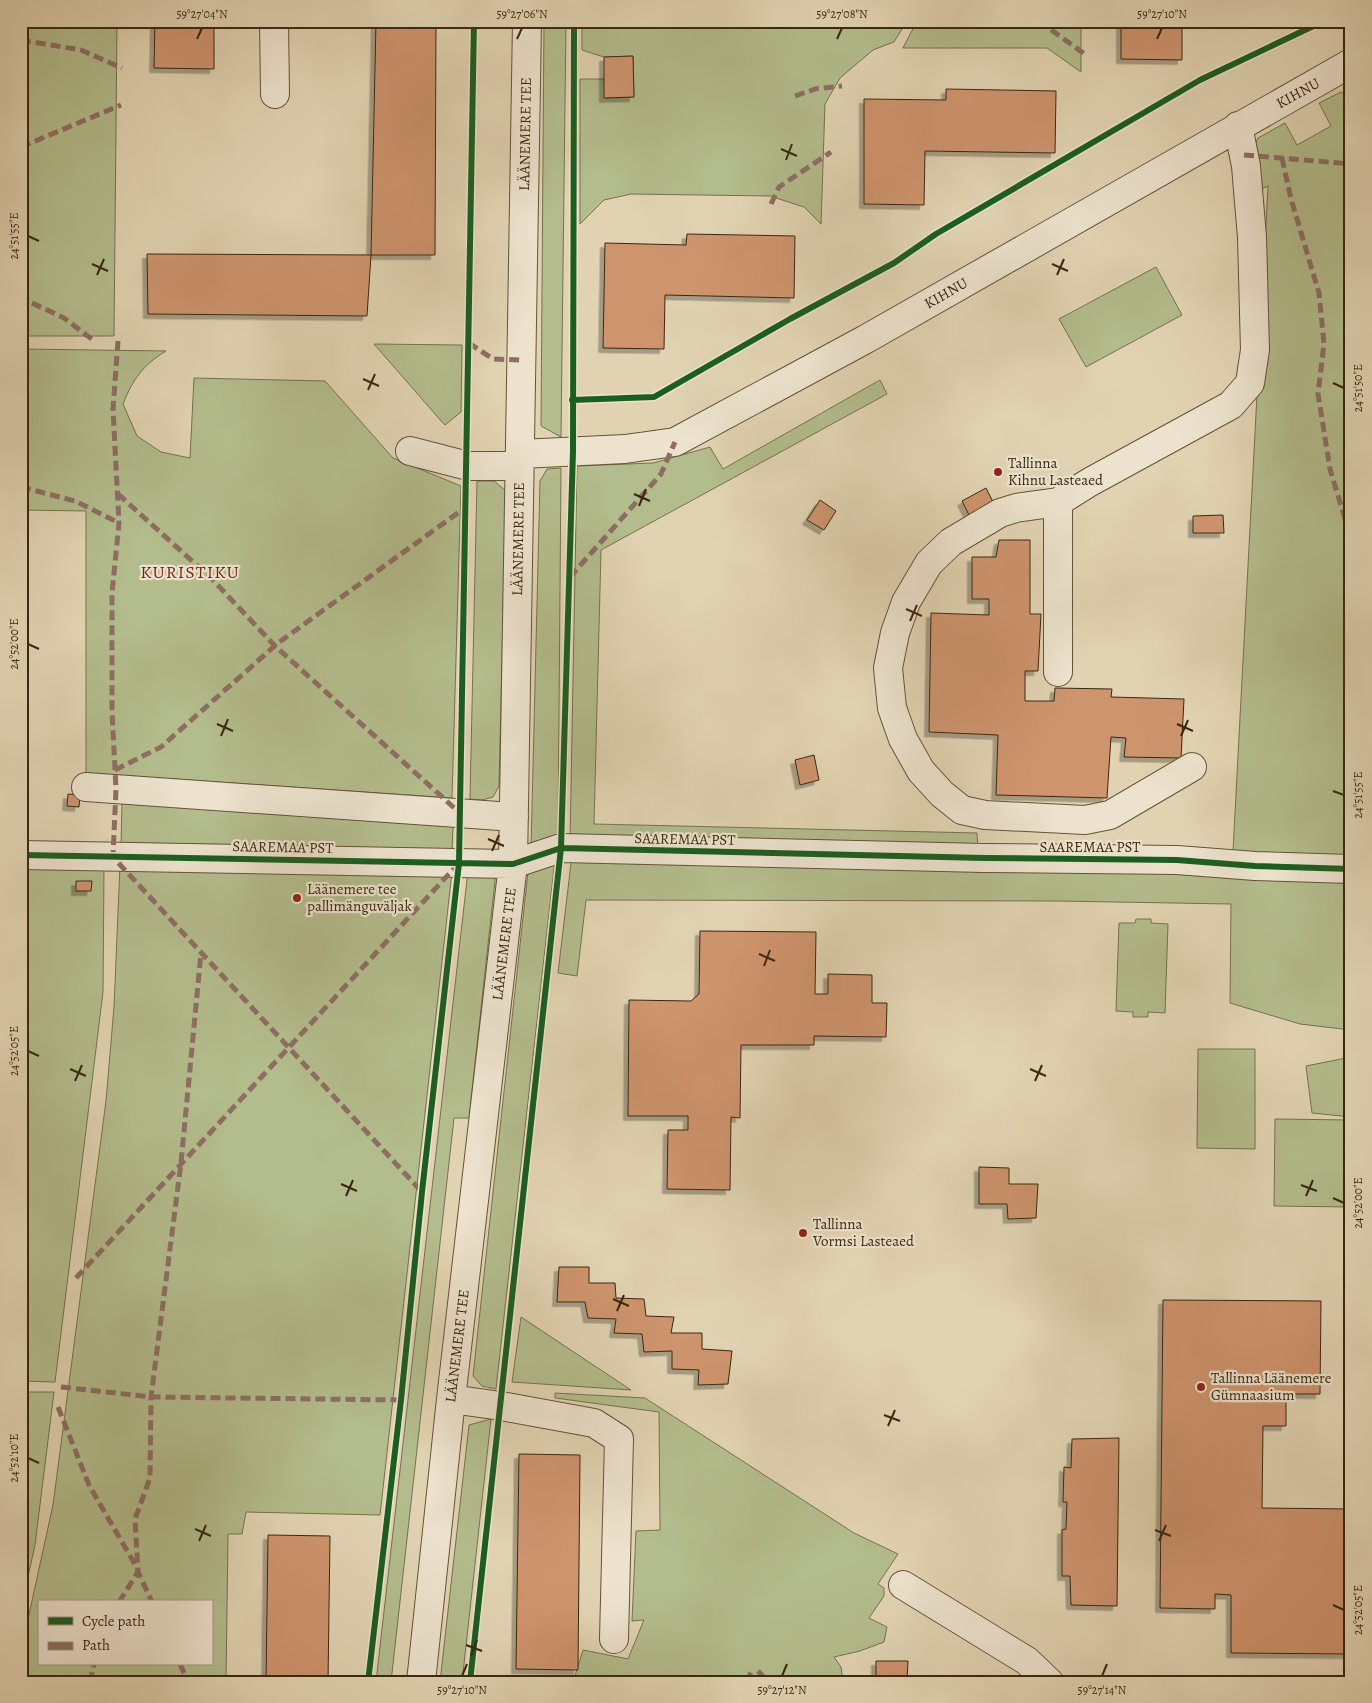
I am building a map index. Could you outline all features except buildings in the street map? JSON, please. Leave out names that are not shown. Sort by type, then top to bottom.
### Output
[{"type":"street","points":[[274,21],[274,94]]},
{"type":"street","name":"LÄÄNEMERE TEE","points":[[421,1682],[451,1399],[513,864],[526,21]]},
{"type":"street","name":"KIHNU","points":[[410,451],[468,466],[674,442],[866,339],[1351,63]]},
{"type":"street","points":[[1192,767],[1110,815],[1085,820],[985,815],[962,810],[942,794],[921,771],[902,739],[892,708],[888,668],[894,633],[906,602],[929,563],[951,542],[1000,513],[1016,508],[1058,502],[1090,482],[1231,405],[1250,383],[1255,350],[1252,237],[1246,166],[1238,126]]},
{"type":"street","points":[[1058,502],[1058,672]]},
{"type":"street","points":[[86,788],[514,817]]},
{"type":"street","points":[[984,858],[985,815]]},
{"type":"street","name":"SAAREMAA PST","points":[[21,855],[513,864],[561,848],[984,858],[1177,860],[1255,866],[1351,869]]},
{"type":"street","points":[[451,1399],[594,1423],[619,1439],[614,1639]]},
{"type":"street","points":[[903,1585],[1027,1661],[1049,1682]]},
{"type":"green space","points":[[21,21],[117,21],[114,336],[21,336]]},
{"type":"green space","points":[[544,21],[566,21],[561,437],[541,426]]},
{"type":"green space","points":[[582,21],[907,21],[894,42],[873,50],[840,78],[825,104],[821,224],[804,207],[770,196],[631,194],[604,200],[580,224],[580,79],[604,79],[605,98],[634,97],[633,56],[604,57],[582,50]]},
{"type":"green space","points":[[917,21],[1081,21],[1081,72],[1047,48],[903,48]]},
{"type":"green space","points":[[1341,92],[1346,93],[1351,101],[1351,1030],[1300,1024],[1230,1003],[1231,904],[1057,901],[586,900],[577,976],[558,973],[572,855],[1232,870],[1268,186],[1258,191],[1255,145],[1258,138],[1285,123],[1297,145],[1331,126],[1319,103]]},
{"type":"green space","points":[[1156,267],[1182,315],[1086,367],[1059,319]]},
{"type":"green space","points":[[374,344],[462,345],[461,412],[445,425]]},
{"type":"green space","points":[[21,349],[166,351],[140,373],[123,404],[137,436],[161,452],[190,458],[194,378],[325,381],[393,458],[461,486],[452,798],[86,773],[86,511],[21,510]]},
{"type":"green space","points":[[880,380],[887,394],[601,550],[594,824],[977,833],[978,850],[570,842],[577,466],[653,463],[710,447],[723,469]]},
{"type":"green space","points":[[561,468],[558,838],[531,850],[540,481],[547,469]]},
{"type":"green space","points":[[477,481],[494,481],[506,491],[499,786],[493,797],[482,800],[470,799]]},
{"type":"green space","points":[[122,802],[453,826],[452,852],[121,844]]},
{"type":"green space","points":[[555,859],[496,1389],[482,1386],[473,1376],[528,872]]},
{"type":"green space","points":[[21,865],[104,867],[103,992],[55,1382],[21,1381]]},
{"type":"green space","points":[[120,865],[452,872],[380,1515],[246,1512],[242,1534],[228,1534],[226,1682],[21,1682],[21,1651],[53,1505],[106,1101],[114,1007]]},
{"type":"green space","points":[[468,871],[496,872],[469,1118],[454,1118],[391,1682],[376,1682]]},
{"type":"green space","points":[[1136,919],[1151,919],[1151,923],[1168,924],[1165,1013],[1148,1012],[1148,1017],[1133,1017],[1133,1012],[1116,1011],[1119,923],[1135,923]]},
{"type":"green space","points":[[1198,1049],[1255,1049],[1255,1149],[1197,1148]]},
{"type":"green space","points":[[1351,1057],[1351,1117],[1312,1113],[1306,1066]]},
{"type":"green space","points":[[1275,1119],[1351,1120],[1351,1207],[1274,1206]]},
{"type":"green space","points":[[521,1317],[631,1390],[512,1382]]},
{"type":"green space","points":[[21,1392],[54,1392],[35,1545],[21,1608]]},
{"type":"green space","points":[[555,1393],[645,1398],[854,1533],[898,1554],[878,1584],[884,1588],[884,1596],[869,1618],[887,1627],[884,1642],[860,1651],[834,1657],[841,1667],[843,1682],[477,1682],[478,1680],[574,1679],[583,1650],[628,1659],[644,1620],[632,1621],[636,1531],[660,1530],[659,1412],[555,1398]]},
{"type":"green space","points":[[491,1419],[462,1682],[440,1682],[469,1425]]},
{"type":"marked path","points":[[1039,21],[1086,55]]},
{"type":"marked path","points":[[21,40],[81,50],[122,68]]},
{"type":"marked path","points":[[795,96],[815,89],[842,86]]},
{"type":"marked path","points":[[21,147],[121,105]]},
{"type":"marked path","points":[[771,204],[779,187],[831,152]]},
{"type":"marked path","points":[[1244,155],[1351,164]]},
{"type":"marked path","points":[[1282,158],[1291,199],[1319,293],[1324,344],[1318,394],[1330,469],[1351,539]]},
{"type":"marked path","points":[[21,293],[30,302],[64,318],[93,340]]},
{"type":"marked path","points":[[118,341],[113,409],[119,523],[112,593],[112,711],[116,789],[113,857],[422,1192]]},
{"type":"marked path","points":[[469,343],[493,359],[521,360]]},
{"type":"marked path","points":[[570,577],[661,474],[675,442]]},
{"type":"marked path","points":[[21,487],[75,501],[119,523]]},
{"type":"marked path","points":[[118,494],[211,578],[275,646],[461,814]]},
{"type":"marked path","points":[[115,770],[161,747],[278,643],[466,507]]},
{"type":"marked path","points":[[76,1278],[459,863]]},
{"type":"marked path","points":[[120,1600],[138,1572],[135,1519],[150,1478],[151,1397],[181,1163],[201,953]]},
{"type":"marked path","points":[[61,1387],[151,1397],[401,1400]]},
{"type":"marked path","points":[[58,1407],[89,1485],[133,1561],[151,1600]]},
{"type":"marked path","points":[[90,1682],[94,1666]]},
{"type":"marked path","points":[[181,1666],[188,1682]]},
{"type":"marked path","points":[[748,1682],[751,1670]]},
{"type":"marked path","points":[[758,1671],[768,1682]]},
{"type":"cycle path","points":[[368,1682],[401,1400],[459,863],[474,21]]},
{"type":"cycle path","points":[[470,1682],[561,848],[573,451],[574,21]]},
{"type":"cycle path","points":[[572,400],[654,397],[790,319],[894,263],[936,234],[1200,80],[1324,21]]},
{"type":"cycle path","points":[[21,855],[513,864],[561,848],[984,858],[1177,860],[1255,866],[1351,869]]},
{"type":"place","name":"Tallinna Kihnu Lasteaed","points":[[998,472]]},
{"type":"place","name":"Läänemere tee pallimänguväljak","points":[[297,898]]},
{"type":"place","name":"Tallinna Vormsi Lasteaed","points":[[803,1233]]},
{"type":"place","name":"Tallinna Läänemere Gümnaasium","points":[[1201,1387]]},
{"type":"district","name":"KURISTIKU","points":[[190,572]]}]
